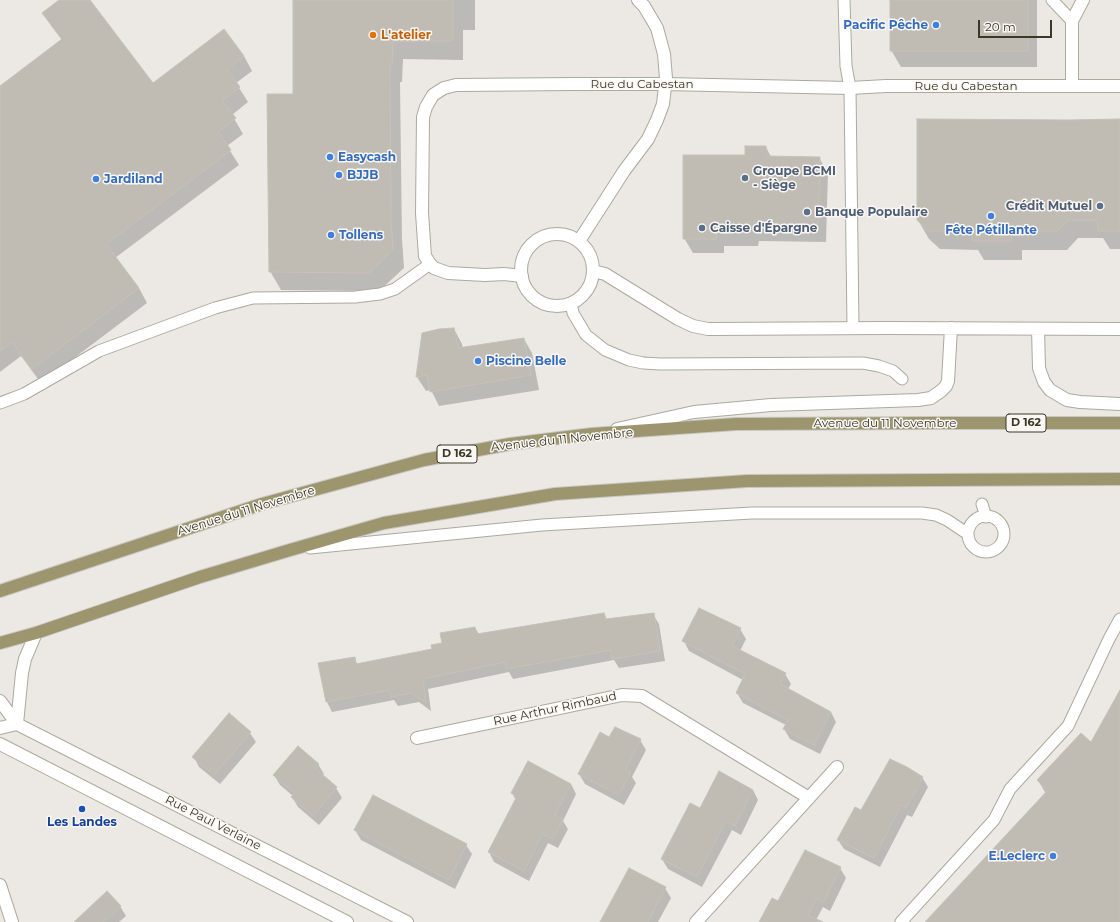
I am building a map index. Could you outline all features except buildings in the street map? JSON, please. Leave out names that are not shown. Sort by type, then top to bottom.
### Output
[{"type":"main road","name":"Avenue du 11 Novembre","points":[[0,591],[262,504],[424,460],[510,444],[592,434],[736,424],[1120,423]]},
{"type":"main road","points":[[0,643],[36,633],[200,577],[384,523],[555,494],[747,481],[1120,479]]},
{"type":"street","points":[[1072,86],[1072,21],[1083,0]]},
{"type":"street","points":[[579,241],[624,171],[648,139],[660,113],[666,84],[664,54],[657,28],[643,2]]},
{"type":"street","name":"Rue du Cabestan","points":[[430,264],[425,256],[422,213],[422,137],[424,112],[433,95],[444,88],[456,85],[666,84],[850,88],[886,86],[1120,86]]},
{"type":"street","points":[[556,234],[568,235],[579,241],[587,249],[592,260],[593,271],[587,290],[580,298],[571,303],[550,305],[540,301],[525,286],[522,276],[522,264],[526,252],[533,243],[544,236],[556,234]]},
{"type":"street","points":[[430,264],[439,270],[448,273],[485,275],[504,274],[522,276]]},
{"type":"street","points":[[593,271],[605,274],[678,319],[693,326],[708,329],[1120,329]]},
{"type":"street","points":[[592,434],[694,412],[771,405],[918,400],[931,398],[946,386],[948,381],[951,328]]},
{"type":"street","points":[[1038,329],[1039,368],[1044,382],[1050,390],[1067,400],[1120,404]]},
{"type":"street","points":[[0,728],[17,724],[22,673],[25,659],[36,633]]},
{"type":"street","name":"Rue Arthur Rimbaud","points":[[417,738],[622,695],[642,696],[809,798]]},
{"type":"street","name":"Rue Paul Verlaine","points":[[0,701],[17,724],[407,922]]},
{"type":"street","points":[[0,744],[347,922]]},
{"type":"street","points":[[696,922],[837,767]]},
{"type":"street","points":[[0,885],[12,922]]},
{"type":"lane","points":[[844,0],[846,66],[850,88],[853,328]]},
{"type":"lane","points":[[1052,0],[1072,21]]},
{"type":"lane","points":[[0,403],[24,394],[99,351],[215,308],[253,298],[355,297],[377,295],[395,289],[430,264]]},
{"type":"lane","points":[[571,303],[573,313],[586,335],[605,350],[629,360],[660,364],[863,364],[879,366],[893,371],[902,379]]},
{"type":"lane","points":[[982,504],[986,517]]},
{"type":"lane","points":[[290,550],[542,525],[752,513],[922,513],[936,515],[947,520],[968,534],[972,545],[980,551],[990,552],[999,546],[1003,538],[1003,530],[997,520],[992,517],[976,520],[972,524],[968,534]]},
{"type":"lane","points":[[901,922],[994,820],[1010,789],[1068,726],[1120,619]]},
{"type":"place","name":"Pacific Pêche","points":[[936,25]]},
{"type":"place","name":"L'atelier","points":[[373,35]]},
{"type":"place","name":"Easycash","points":[[330,157]]},
{"type":"place","name":"BJJB","points":[[339,175]]},
{"type":"place","name":"Groupe BCMI - Siège","points":[[745,178]]},
{"type":"place","name":"Jardiland","points":[[96,179]]},
{"type":"place","name":"Crédit Mutuel","points":[[1100,206]]},
{"type":"place","name":"Banque Populaire","points":[[807,212]]},
{"type":"place","name":"Fête Pétillante","points":[[991,216]]},
{"type":"place","name":"Caisse d'Épargne","points":[[702,228]]},
{"type":"place","name":"Tollens","points":[[331,235]]},
{"type":"place","name":"Piscine Belle","points":[[478,361]]},
{"type":"place","name":"Les Landes","points":[[82,809]]},
{"type":"place","name":"E.Leclerc","points":[[1053,856]]}]
